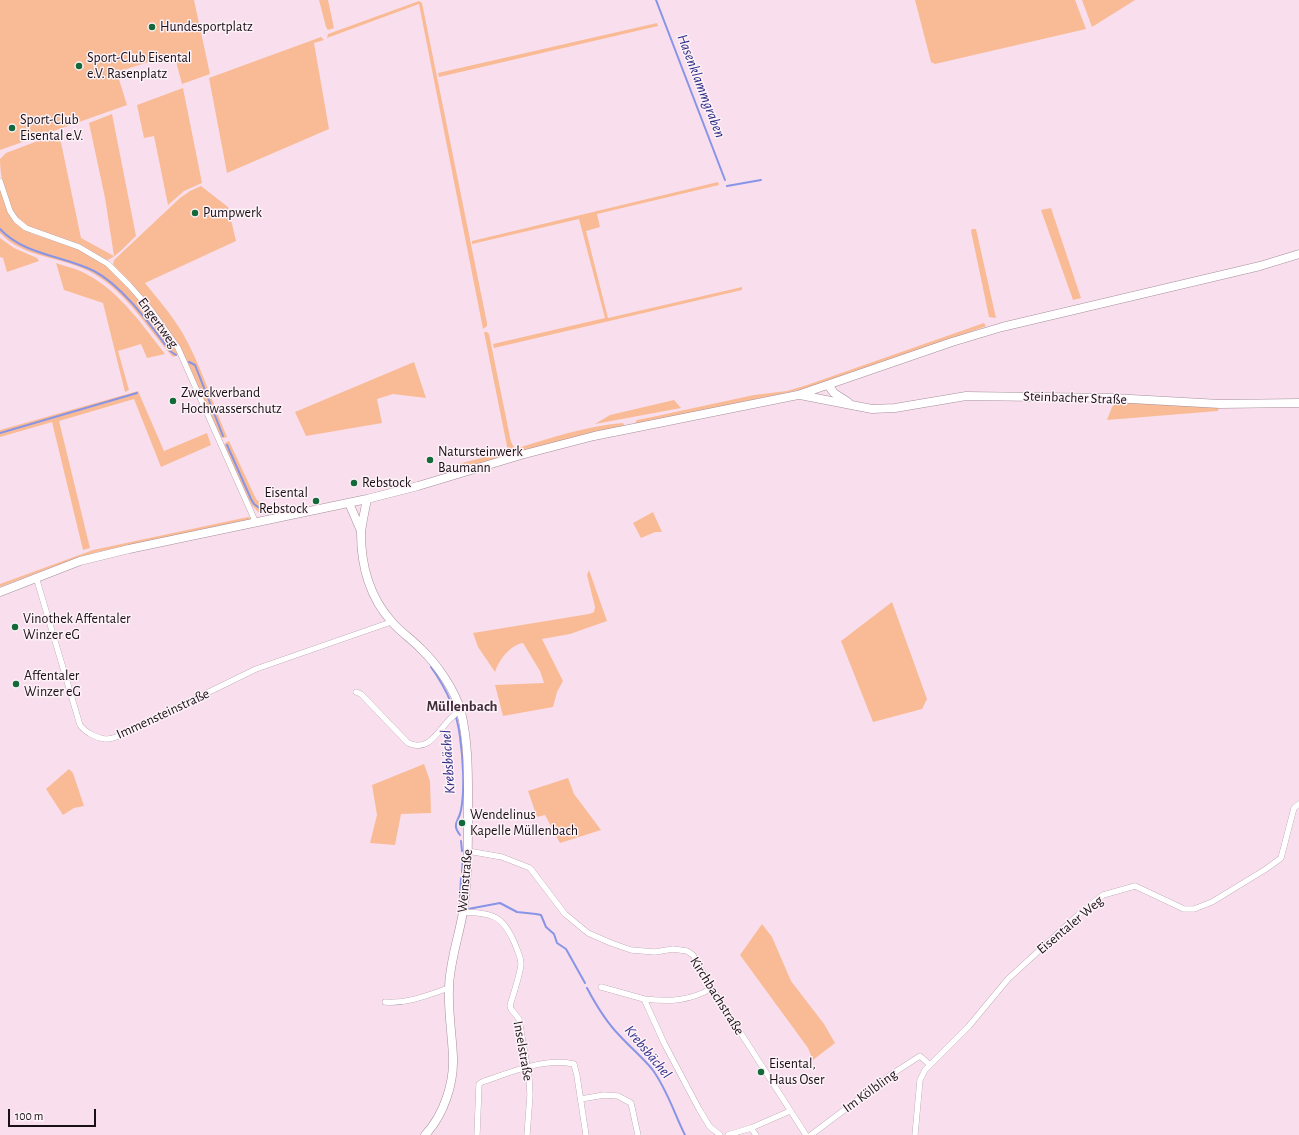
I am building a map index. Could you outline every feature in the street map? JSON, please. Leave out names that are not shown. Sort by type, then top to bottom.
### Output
[{"type":"street","name":"Engertweg","points":[[0,181],[10,211],[16,220],[26,228],[79,247],[108,264],[129,285],[163,327],[178,348],[256,523]]},
{"type":"street","points":[[0,592],[80,561],[129,549],[366,499],[431,482],[559,444],[629,428],[798,395],[992,329],[1260,266],[1299,254]]},
{"type":"street","name":"Steinbacher Straße","points":[[828,385],[834,393],[852,404]]},
{"type":"street","name":"Steinbacher Straße","points":[[798,395],[872,409],[896,408],[966,396],[1113,398],[1220,404],[1299,403]]},
{"type":"street","name":"Weinstraße","points":[[366,499],[361,532],[365,571],[369,585],[383,611],[391,622],[430,658],[448,683],[454,694],[468,761],[468,851],[466,886],[463,912],[448,988],[453,1059],[452,1076],[443,1108],[435,1124],[426,1135]]},
{"type":"street","name":"Weinstraße","points":[[349,503],[361,532]]},
{"type":"street","name":"Immensteinstraße","points":[[36,577],[80,724],[84,730],[96,737],[106,740],[127,732],[256,669],[391,622]]},
{"type":"street","points":[[356,692],[361,694],[408,743],[416,746],[423,746],[428,742],[457,713]]},
{"type":"street","name":"Eisentaler Weg","points":[[916,1135],[920,1080],[925,1070],[987,1006],[1008,979],[1098,899],[1104,895],[1135,886],[1184,909],[1194,909],[1212,902],[1266,869],[1281,858],[1294,808],[1299,804]]},
{"type":"street","name":"Kirchbachstraße","points":[[468,851],[502,857],[530,868],[565,914],[588,933],[631,950],[655,952],[673,950],[687,951],[693,955],[712,988],[806,1135]]},
{"type":"street","name":"Inselstraße","points":[[463,912],[487,914],[499,920],[510,932],[520,958],[521,965],[510,1006],[511,1009],[518,1015],[529,1077],[530,1095],[527,1135]]},
{"type":"street","points":[[601,987],[644,999],[663,1002],[680,1000],[701,994],[712,988]]},
{"type":"street","points":[[385,1002],[393,1003],[412,1000],[448,988]]},
{"type":"street","points":[[644,999],[664,1043],[710,1127],[720,1135]]},
{"type":"street","name":"Im Kölbling","points":[[811,1135],[892,1074],[920,1056],[930,1065]]},
{"type":"street","points":[[477,1135],[479,1084],[527,1068],[563,1061],[574,1064],[586,1135]]},
{"type":"street","points":[[580,1099],[604,1095],[618,1096],[631,1103],[638,1135]]},
{"type":"street","points":[[728,1135],[751,1128],[790,1111]]},
{"type":"street","points":[[751,1128],[756,1135]]},
{"type":"shaded area","points":[[0,0],[194,0],[210,74],[182,84],[174,54],[120,71],[117,73],[127,105],[0,150]]},
{"type":"shaded area","points":[[319,0],[328,0],[334,28],[328,30],[326,27]]},
{"type":"shaded area","points":[[915,0],[1075,0],[1086,29],[935,64],[931,62]]},
{"type":"shaded area","points":[[1082,0],[1135,0],[1092,27]]},
{"type":"shaded area","points":[[419,1],[422,3],[487,323],[487,326],[483,329],[419,4],[327,38],[328,34]]},
{"type":"shaded area","points":[[657,23],[658,26],[439,77],[438,73]]},
{"type":"shaded area","points":[[321,37],[324,40],[314,43],[329,129],[227,173],[209,78]]},
{"type":"shaded area","points":[[183,88],[202,183],[184,191],[168,205],[154,136],[144,138],[137,105]]},
{"type":"shaded area","points":[[112,114],[136,236],[118,254],[110,259],[106,260],[86,247],[41,232],[22,222],[16,215],[7,197],[0,168],[0,159],[6,153],[59,133],[81,238],[114,256],[105,198],[89,123]]},
{"type":"shaded area","points":[[718,182],[719,185],[597,214],[600,227],[586,231],[608,318],[742,287],[742,290],[494,348],[493,344],[605,318],[579,219],[472,244],[472,241]]},
{"type":"shaded area","points":[[201,186],[228,207],[236,241],[145,283],[173,319],[189,345],[201,370],[227,437],[223,438],[220,437],[184,356],[113,264],[114,260],[180,198]]},
{"type":"shaded area","points":[[0,187],[6,206],[25,230],[75,248],[97,259],[112,270],[150,312],[179,354],[173,357],[127,301],[106,282],[82,268],[32,253],[21,248],[0,233]]},
{"type":"shaded area","points":[[1051,208],[1081,298],[1073,300],[1041,210]]},
{"type":"shaded area","points":[[972,229],[976,229],[996,318],[989,317],[971,231]]},
{"type":"shaded area","points":[[0,238],[14,248],[37,258],[39,261],[7,272],[3,258],[0,257]]},
{"type":"shaded area","points":[[56,263],[84,273],[110,290],[140,321],[165,354],[147,358],[141,344],[118,351],[129,390],[125,392],[103,303],[64,290]]},
{"type":"shaded area","points":[[984,323],[986,326],[984,327],[804,389],[637,424],[635,423],[637,420],[754,395],[787,391]]},
{"type":"shaded area","points":[[484,332],[489,334],[511,442],[515,449],[595,427],[623,423],[624,425],[445,473],[443,468],[508,451]]},
{"type":"shaded area","points":[[414,362],[426,398],[393,394],[377,399],[382,423],[306,436],[295,412]]},
{"type":"shaded area","points":[[138,391],[164,451],[207,433],[211,445],[161,467],[134,399],[59,421],[90,548],[83,550],[52,422],[0,437],[0,430]]},
{"type":"shaded area","points":[[674,400],[681,408],[595,424],[610,415]]},
{"type":"shaded area","points":[[1117,402],[1219,406],[1218,411],[1107,420],[1112,407]]},
{"type":"shaded area","points":[[229,441],[256,499],[271,513],[259,513],[251,504],[224,447],[225,443]]},
{"type":"shaded area","points":[[653,512],[662,532],[655,532],[641,538],[633,523]]},
{"type":"shaded area","points":[[248,517],[251,518],[249,521],[97,552],[0,587],[0,584],[93,550]]},
{"type":"shaded area","points":[[589,570],[607,621],[570,634],[542,639],[563,681],[557,692],[553,707],[503,716],[495,685],[544,683],[540,671],[523,643],[518,644],[509,650],[499,663],[495,672],[478,647],[473,633],[594,612],[595,607],[587,575]]},
{"type":"shaded area","points":[[892,602],[927,699],[922,709],[873,722],[841,641]]},
{"type":"shaded area","points":[[424,764],[430,781],[431,813],[401,814],[395,845],[370,843],[377,815],[372,785]]},
{"type":"shaded area","points":[[69,769],[73,773],[84,806],[74,808],[63,815],[46,789]]},
{"type":"shaded area","points":[[568,778],[574,794],[601,830],[560,843],[545,815],[537,817],[528,791]]},
{"type":"shaded area","points":[[762,924],[772,937],[791,981],[824,1024],[835,1043],[813,1060],[808,1048],[740,955]]},
{"type":"waterway","name":"Hasenklammgraben","points":[[656,0],[725,180]]},
{"type":"waterway","name":"Hasenklammgraben","points":[[727,186],[761,180]]},
{"type":"waterway","points":[[0,229],[10,238],[32,250],[82,266],[105,278],[126,296],[170,351],[176,355]]},
{"type":"waterway","points":[[189,362],[195,365],[223,436]]},
{"type":"waterway","points":[[0,433],[137,393]]},
{"type":"waterway","points":[[227,445],[251,499],[254,504],[262,510]]},
{"type":"waterway","name":"Krebsbächel","points":[[431,667],[450,700],[459,727],[463,783],[461,810],[456,822],[456,828],[460,835]]},
{"type":"waterway","name":"Krebsbächel","points":[[461,841],[462,851]]},
{"type":"waterway","name":"Krebsbächel","points":[[462,872],[463,857]]},
{"type":"waterway","name":"Krebsbächel","points":[[460,897],[461,878]]},
{"type":"waterway","name":"Krebsbächel","points":[[468,909],[500,903],[517,912],[541,915],[546,927],[554,934],[557,943],[566,949],[585,983]]},
{"type":"waterway","name":"Krebsbächel","points":[[587,988],[610,1025],[652,1069],[666,1093],[685,1135]]},
{"type":"place","name":"Hundesportplatz","points":[[152,27]]},
{"type":"place","name":"Sport-Club Eisental e.V. Rasenplatz","points":[[79,66]]},
{"type":"place","name":"Sport-Club Eisental e.V.","points":[[12,128]]},
{"type":"place","name":"Pumpwerk","points":[[195,213]]},
{"type":"place","name":"Zweckverband Hochwasserschutz","points":[[173,401]]},
{"type":"place","name":"Natursteinwerk Baumann","points":[[430,460]]},
{"type":"place","name":"Rebstock","points":[[354,483]]},
{"type":"place","name":"Eisental Rebstock","points":[[316,501]]},
{"type":"place","name":"Vinothek Affentaler Winzer eG","points":[[15,627]]},
{"type":"place","name":"Affentaler Winzer eG","points":[[16,684]]},
{"type":"place","name":"Wendelinus Kapelle Müllenbach","points":[[462,823]]},
{"type":"place","name":"Eisental, Haus Oser","points":[[761,1072]]},
{"type":"district","name":"Müllenbach","points":[[462,706]]}]
